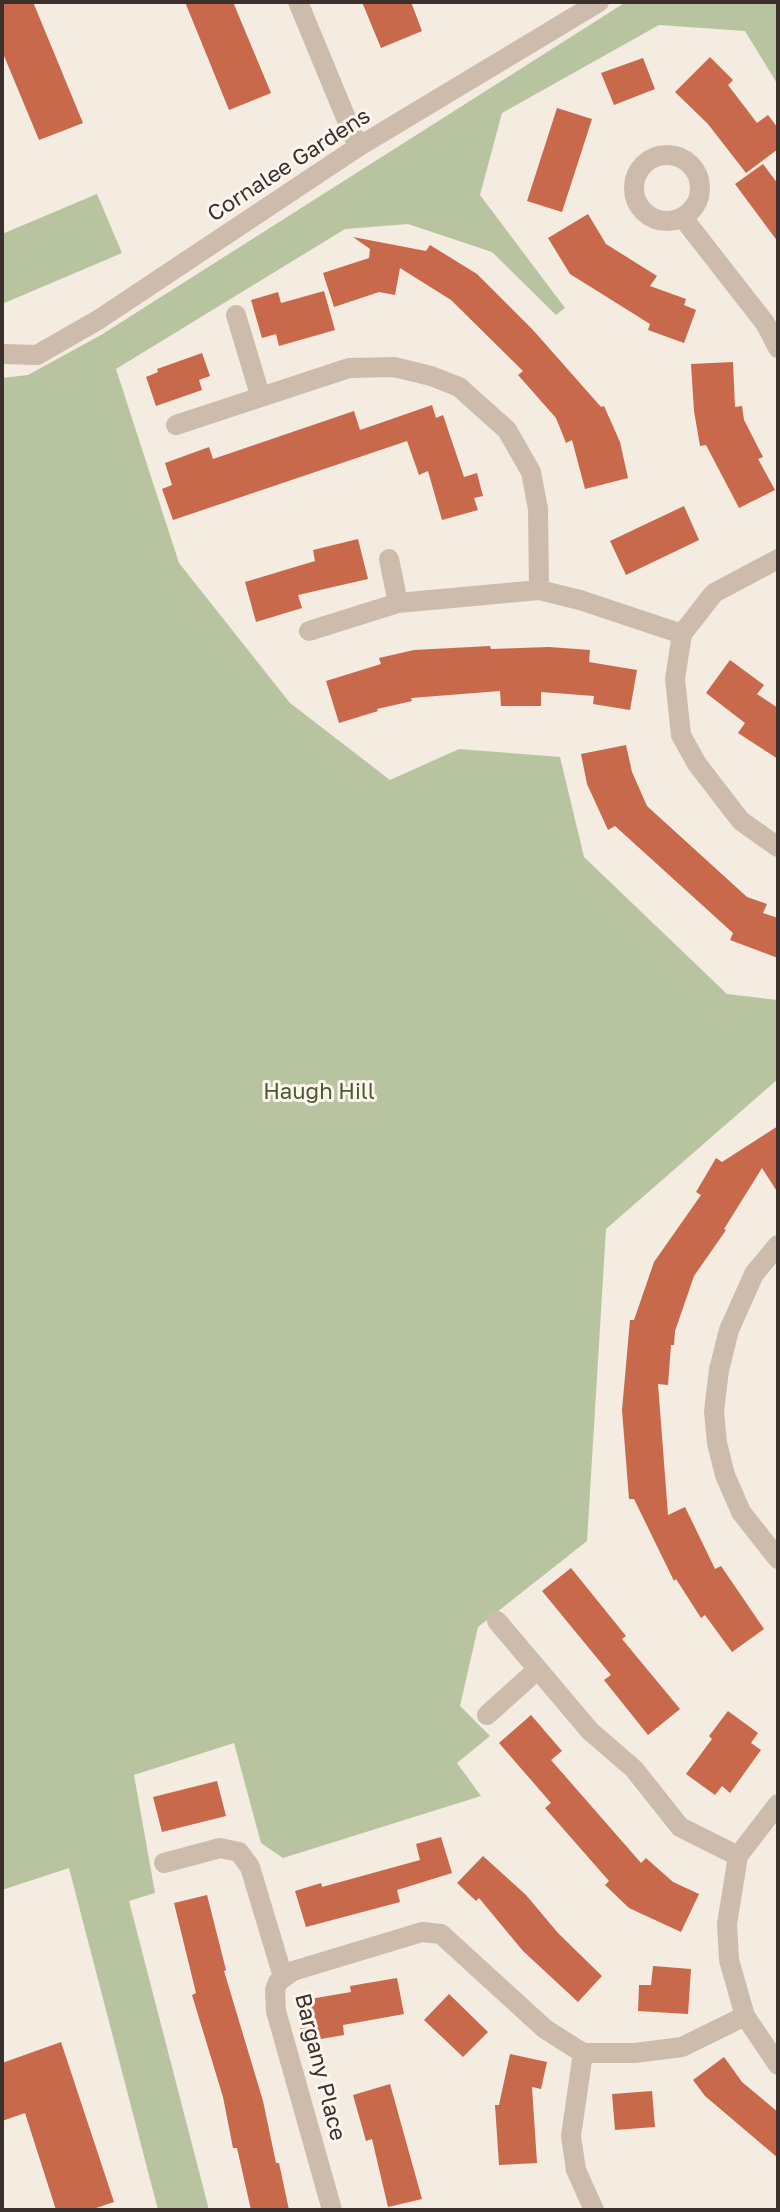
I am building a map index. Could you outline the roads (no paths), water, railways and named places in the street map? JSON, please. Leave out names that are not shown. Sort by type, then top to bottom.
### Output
[{"type":"street","points":[[298,2],[358,147]]},
{"type":"street","name":"Cornalee Gardens","points":[[2,354],[37,355],[86,327],[358,147],[599,2]]},
{"type":"street","points":[[683,218],[765,323],[778,348]]},
{"type":"street","points":[[236,315],[260,395]]},
{"type":"street","points":[[176,425],[349,368],[394,367],[459,387],[507,430],[531,472],[538,509],[539,590]]},
{"type":"street","points":[[389,559],[398,603]]},
{"type":"street","points":[[778,559],[714,593],[682,634],[675,679],[681,735],[697,764],[741,821],[778,847]]},
{"type":"street","points":[[309,631],[398,603],[539,590],[580,600],[682,634]]},
{"type":"street","points":[[778,1245],[754,1274],[729,1330],[719,1370],[714,1411],[717,1443],[725,1475],[741,1512],[778,1559]]},
{"type":"street","points":[[497,1621],[590,1731],[634,1769],[680,1827],[738,1856]]},
{"type":"street","points":[[487,1715],[537,1670]]},
{"type":"street","points":[[778,1804],[738,1856],[727,1924],[729,1960],[745,2016],[778,2065]]},
{"type":"street","points":[[164,1863],[220,1848],[239,1852],[250,1867],[283,1977]]},
{"type":"street","name":"Bargany Place","points":[[332,2210],[276,2011],[275,1990],[283,1977],[293,1971],[408,1936],[435,1932],[459,1948],[545,2029],[583,2053]]},
{"type":"street","points":[[594,2210],[576,2170],[571,2136],[583,2053],[635,2053],[682,2047],[745,2016]]},
{"type":"park label","name":"Haugh Hill","points":[[319,1092]]}]
